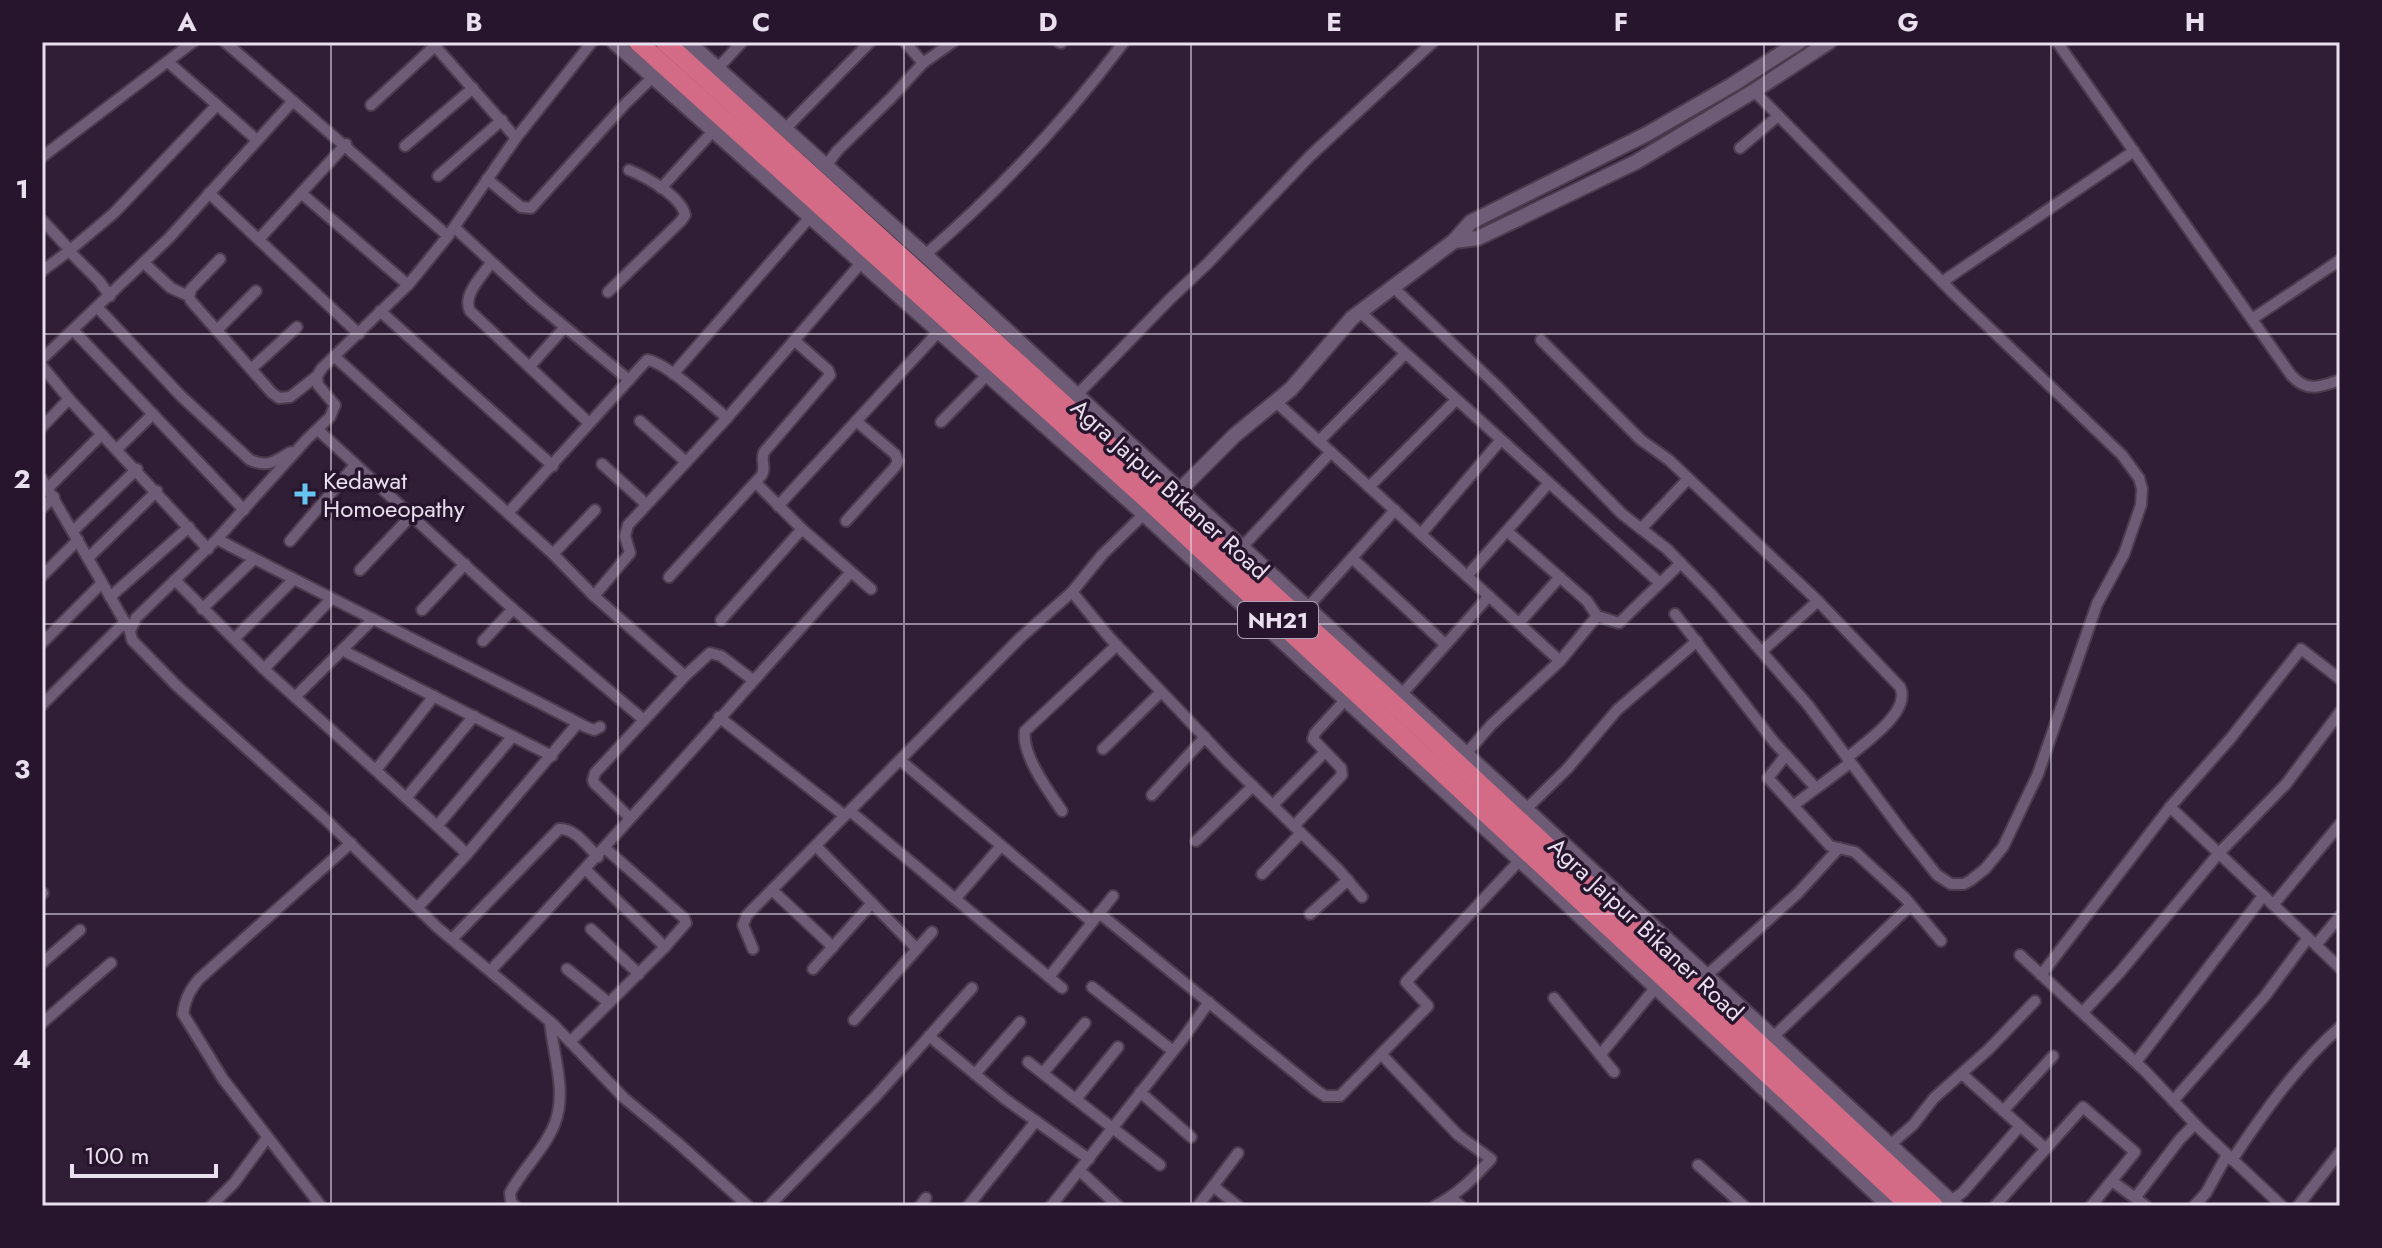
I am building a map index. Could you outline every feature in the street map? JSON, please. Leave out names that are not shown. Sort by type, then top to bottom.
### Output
[{"type":"highway","name":"Agra Jaipur Bikaner Road","points":[[638,42],[1153,505],[1910,1206]]},
{"type":"highway","name":"Agra Jaipur Bikaner Road","points":[[665,42],[1947,1204]]},
{"type":"street","points":[[42,157],[193,42]]},
{"type":"street","points":[[225,42],[629,380]]},
{"type":"street","points":[[190,292],[191,301],[272,393],[283,399],[290,397],[317,376],[408,285],[452,232],[516,138],[592,42]]},
{"type":"street","points":[[614,42],[1144,514],[1520,860],[1887,1205]]},
{"type":"street","points":[[688,42],[925,255],[1526,809],[1890,1145],[1947,1204],[1963,1192],[2020,1126]]},
{"type":"street","points":[[718,68],[742,42]]},
{"type":"street","points":[[785,129],[870,42]]},
{"type":"street","points":[[905,42],[923,63]]},
{"type":"street","points":[[826,166],[923,63],[953,42]]},
{"type":"street","points":[[925,255],[966,219],[1010,173],[1092,84],[1124,42]]},
{"type":"street","points":[[1077,395],[1310,156],[1433,42]]},
{"type":"street","points":[[1180,490],[1235,435],[1291,389],[1352,318],[1454,241],[1471,222],[1647,134],[1799,42]]},
{"type":"street","points":[[1454,241],[1478,238],[1636,162],[1829,42]]},
{"type":"street","points":[[2057,42],[2291,375],[2304,387],[2312,388],[2340,380]]},
{"type":"street","points":[[371,105],[437,44],[516,138]]},
{"type":"street","points":[[168,62],[257,140]]},
{"type":"street","points":[[487,179],[521,207],[531,208],[653,77]]},
{"type":"street","points":[[405,146],[473,88]]},
{"type":"street","points":[[1394,288],[1497,386],[1622,514],[1681,563],[1808,705],[1937,875],[1945,881],[1964,884],[1985,869],[2007,840],[2038,774],[2097,604],[2124,554],[2141,505],[2142,489],[2139,478],[2122,455],[1942,282],[1754,91]]},
{"type":"street","points":[[42,359],[144,263],[293,101]]},
{"type":"street","points":[[42,271],[94,232],[217,105]]},
{"type":"street","points":[[1680,114],[1689,131]]},
{"type":"street","points":[[1740,148],[1778,116]]},
{"type":"street","points":[[438,176],[502,120]]},
{"type":"street","points":[[661,188],[714,130]]},
{"type":"street","points":[[259,239],[346,144]]},
{"type":"street","points":[[1942,282],[2134,151]]},
{"type":"street","points":[[608,292],[684,218],[685,213],[661,188],[629,170]]},
{"type":"street","points":[[209,193],[359,334]]},
{"type":"street","points":[[301,193],[408,285]]},
{"type":"street","points":[[673,374],[811,216]]},
{"type":"street","points":[[43,221],[110,296]]},
{"type":"street","points":[[144,263],[171,288],[184,294],[190,292],[220,259]]},
{"type":"street","points":[[2252,319],[2340,260]]},
{"type":"street","points":[[594,596],[628,557],[630,549],[625,529],[727,418],[862,262]]},
{"type":"street","points":[[491,263],[468,296],[470,311],[589,423]]},
{"type":"street","points":[[217,330],[256,291]]},
{"type":"street","points":[[97,307],[181,396],[250,460],[261,465],[273,463],[299,448]]},
{"type":"street","points":[[380,311],[553,466]]},
{"type":"street","points":[[1360,312],[1660,583]]},
{"type":"street","points":[[251,369],[297,327]]},
{"type":"street","points":[[530,366],[565,327]]},
{"type":"street","points":[[73,330],[244,510]]},
{"type":"street","points":[[778,506],[940,330]]},
{"type":"street","points":[[669,577],[756,483],[764,471],[764,452],[830,375],[794,340]]},
{"type":"street","points":[[1541,340],[1641,440],[1669,460],[1818,601],[1903,691],[1903,702],[1893,717],[1849,760],[1794,805]]},
{"type":"street","points":[[1319,441],[1405,354]]},
{"type":"street","points":[[335,357],[685,676]]},
{"type":"street","points":[[508,513],[647,360],[653,360],[673,374],[727,418]]},
{"type":"street","points":[[42,366],[208,549]]},
{"type":"street","points":[[941,422],[988,374]]},
{"type":"street","points":[[42,705],[208,549],[334,412],[335,405],[318,385],[317,376]]},
{"type":"street","points":[[42,427],[69,399]]},
{"type":"street","points":[[1369,487],[1456,400]]},
{"type":"street","points":[[1276,402],[1560,661]]},
{"type":"street","points":[[117,449],[153,414]]},
{"type":"street","points":[[640,421],[686,462]]},
{"type":"street","points":[[846,521],[898,461],[895,454],[856,421]]},
{"type":"street","points":[[318,430],[513,609],[644,720]]},
{"type":"street","points":[[42,508],[48,488],[102,434]]},
{"type":"street","points":[[1421,534],[1500,441]]},
{"type":"street","points":[[1242,547],[1331,452]]},
{"type":"street","points":[[602,464],[646,504]]},
{"type":"street","points":[[290,541],[355,465]]},
{"type":"street","points":[[42,576],[137,469]]},
{"type":"street","points":[[1641,529],[1688,479]]},
{"type":"street","points":[[756,483],[802,529],[871,589]]},
{"type":"street","points":[[1467,576],[1548,484]]},
{"type":"street","points":[[48,488],[138,649],[452,939],[550,1022],[624,1098],[748,1206]]},
{"type":"street","points":[[88,558],[157,491]]},
{"type":"street","points":[[553,554],[595,510]]},
{"type":"street","points":[[1307,608],[1395,510]]},
{"type":"street","points":[[753,949],[743,925],[747,915],[1020,638],[1072,592],[1102,555],[1144,514]]},
{"type":"street","points":[[360,570],[412,515]]},
{"type":"street","points":[[110,597],[189,527]]},
{"type":"street","points":[[721,620],[802,529]]},
{"type":"street","points":[[1508,532],[1587,601],[1597,616],[1619,623],[1681,563]]},
{"type":"street","points":[[217,539],[578,723],[591,729],[600,727]]},
{"type":"street","points":[[1352,558],[1445,644]]},
{"type":"street","points":[[202,609],[254,559]]},
{"type":"street","points":[[422,610],[465,564]]},
{"type":"street","points":[[491,970],[586,870],[851,572]]},
{"type":"street","points":[[1519,623],[1560,577]]},
{"type":"street","points":[[175,580],[264,669],[467,854]]},
{"type":"street","points":[[235,638],[293,580]]},
{"type":"street","points":[[42,643],[102,583]]},
{"type":"street","points":[[1072,592],[1161,692],[1362,897]]},
{"type":"street","points":[[1401,695],[1489,596]]},
{"type":"street","points":[[264,669],[331,599]]},
{"type":"street","points":[[1762,651],[1818,601]]},
{"type":"street","points":[[483,641],[513,609]]},
{"type":"street","points":[[1675,614],[1786,755],[1815,787]]},
{"type":"street","points":[[1466,754],[1491,725],[1560,661],[1597,616]]},
{"type":"street","points":[[295,697],[373,619]]},
{"type":"street","points":[[1526,809],[1567,769],[1617,710],[1697,641]]},
{"type":"street","points":[[1062,811],[1044,784],[1028,750],[1024,741],[1025,731],[1117,645]]},
{"type":"street","points":[[2041,975],[2170,807],[2230,739],[2301,649],[2340,679]]},
{"type":"street","points":[[342,650],[552,756]]},
{"type":"street","points":[[630,818],[601,791],[593,780],[595,773],[706,656],[714,653],[753,680]]},
{"type":"street","points":[[1103,749],[1161,692]]},
{"type":"street","points":[[376,770],[434,696]]},
{"type":"street","points":[[1262,874],[1342,775],[1341,768],[1314,742],[1313,736],[1346,699]]},
{"type":"street","points":[[2083,1012],[2219,853],[2286,784],[2340,712]]},
{"type":"street","points":[[406,798],[474,716]]},
{"type":"street","points":[[719,717],[956,898],[1062,988]]},
{"type":"street","points":[[418,907],[578,723]]},
{"type":"street","points":[[437,826],[513,736]]},
{"type":"street","points":[[1152,795],[1205,737]]},
{"type":"street","points":[[1273,805],[1325,752]]},
{"type":"street","points":[[1786,755],[1768,778],[1830,846],[1855,852],[1911,905],[1941,941]]},
{"type":"street","points":[[901,761],[1092,922]]},
{"type":"street","points":[[1196,841],[1253,786]]},
{"type":"street","points":[[2170,807],[2340,968]]},
{"type":"street","points":[[2273,905],[2340,824]]},
{"type":"street","points":[[452,939],[559,829],[565,828],[602,852],[686,920],[683,929],[570,1042]]},
{"type":"street","points":[[321,1206],[223,1079],[183,1014],[188,993],[199,979],[351,843]]},
{"type":"street","points":[[816,846],[917,949]]},
{"type":"street","points":[[956,898],[1001,846]]},
{"type":"street","points":[[1706,976],[1798,893],[1839,848]]},
{"type":"street","points":[[1099,913],[1316,1090],[1325,1096],[1340,1096],[1428,1006],[1406,982],[1520,860]]},
{"type":"street","points":[[586,870],[665,947]]},
{"type":"street","points":[[1310,914],[1348,880]]},
{"type":"street","points":[[772,890],[833,947]]},
{"type":"street","points":[[1049,977],[1113,896]]},
{"type":"street","points":[[2136,1062],[2263,896]]},
{"type":"street","points":[[813,969],[872,903]]},
{"type":"street","points":[[1773,1037],[1911,905]]},
{"type":"street","points":[[2173,1101],[2312,942],[2340,916]]},
{"type":"street","points":[[591,929],[639,974]]},
{"type":"street","points":[[42,963],[80,930]]},
{"type":"street","points":[[854,1020],[932,932]]},
{"type":"street","points":[[2020,955],[2136,1062],[2195,1124],[2282,1206]]},
{"type":"street","points":[[42,1023],[111,963]]},
{"type":"street","points":[[567,969],[609,1003]]},
{"type":"street","points":[[1092,987],[1173,1051]]},
{"type":"street","points":[[1600,1055],[1656,987]]},
{"type":"street","points":[[769,1206],[877,1095],[972,988]]},
{"type":"street","points":[[1554,998],[1614,1072]]},
{"type":"street","points":[[1890,1145],[2035,1001]]},
{"type":"street","points":[[1051,1206],[1209,1002]]},
{"type":"street","points":[[515,1206],[509,1198],[510,1193],[543,1144],[558,1111],[560,1098],[550,1022]]},
{"type":"street","points":[[975,1074],[1020,1022]]},
{"type":"street","points":[[1043,1073],[1085,1023]]},
{"type":"street","points":[[2194,1206],[2269,1103],[2340,1027]]},
{"type":"street","points":[[929,1036],[1089,1159]]},
{"type":"street","points":[[1076,1099],[1118,1047]]},
{"type":"street","points":[[1381,1054],[1458,1135],[1491,1159],[1471,1182],[1435,1206]]},
{"type":"street","points":[[2003,1111],[2053,1056]]},
{"type":"street","points":[[1028,1062],[1160,1165]]},
{"type":"street","points":[[1962,1074],[2046,1149]]},
{"type":"street","points":[[1140,1092],[1191,1137]]},
{"type":"street","points":[[1995,1206],[2083,1107],[2135,1152],[2091,1206]]},
{"type":"street","points":[[968,1206],[1036,1121]]},
{"type":"street","points":[[2135,1198],[2195,1124]]},
{"type":"street","points":[[211,1206],[234,1183],[267,1138]]},
{"type":"street","points":[[2298,1206],[2340,1152]]},
{"type":"street","points":[[1198,1206],[1238,1153]]},
{"type":"street","points":[[1698,1165],[1744,1206]]},
{"type":"street","points":[[1080,1171],[1118,1206]]},
{"type":"street","points":[[2112,1181],[2146,1206]]},
{"type":"street","points":[[1213,1186],[1238,1206]]},
{"type":"street","points":[[1451,1198],[1461,1206]]},
{"type":"place","name":"Kedawat Homoeopathy","points":[[305,494]]}]
